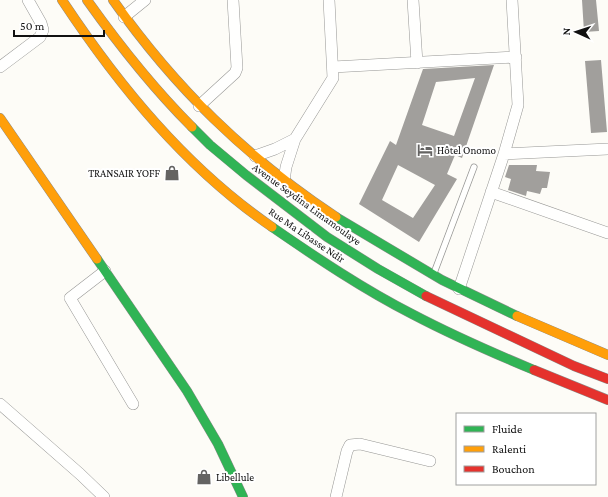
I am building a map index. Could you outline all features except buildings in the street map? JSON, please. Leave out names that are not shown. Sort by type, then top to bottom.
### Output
[{"type":"main road","name":"Rue Ma Libasse Ndir","points":[[62,0],[85,36],[128,93],[177,146],[232,197],[284,235],[354,282],[411,314],[473,343],[608,400]]},
{"type":"main road","name":"Avenue Seydina Limamoulaye","points":[[87,0],[118,43],[176,111],[210,145],[246,175],[328,237],[378,269],[432,300],[574,366],[608,379]]},
{"type":"main road","name":"Avenue Seydina Limamoulaye","points":[[113,0],[124,17],[166,70],[199,106],[284,181],[332,215],[459,289],[555,333],[608,355]]},
{"type":"main road","points":[[0,118],[187,391],[218,444],[243,497]]},
{"type":"street","points":[[0,67],[40,37],[43,30],[41,23],[28,0]]},
{"type":"street","points":[[124,17],[145,0]]},
{"type":"street","points":[[199,106],[235,73],[237,68],[233,0]]},
{"type":"street","points":[[284,181],[286,167],[295,139],[333,78],[329,0]]},
{"type":"street","points":[[413,0],[417,62]]},
{"type":"street","points":[[459,289],[504,154],[518,105],[512,0]]},
{"type":"street","points":[[333,67],[516,57]]},
{"type":"street","points":[[255,156],[275,149],[295,139]]},
{"type":"street","points":[[504,154],[608,149]]},
{"type":"street","points":[[491,192],[608,233]]},
{"type":"street","points":[[105,271],[70,298],[133,404]]},
{"type":"street","points":[[0,404],[104,497]]},
{"type":"street","points":[[336,497],[347,451],[350,445],[360,444],[430,461]]},
{"type":"lane","points":[[433,275],[474,167]]},
{"type":"traffic: fast","points":[[192,127],[210,145],[246,175],[327,237],[378,269],[426,296]]},
{"type":"traffic: fast","points":[[336,217],[442,280],[517,316]]},
{"type":"traffic: fast","points":[[272,227],[340,273],[394,304],[427,322],[534,370]]},
{"type":"traffic: fast","points":[[97,259],[187,391],[218,444],[243,497]]},
{"type":"traffic: slow","points":[[62,0],[107,63],[156,124],[211,179],[272,227]]},
{"type":"traffic: slow","points":[[87,0],[137,66],[192,127]]},
{"type":"traffic: slow","points":[[113,0],[161,63],[214,119],[272,170],[336,217]]},
{"type":"traffic: slow","points":[[0,118],[97,259]]},
{"type":"traffic: slow","points":[[517,316],[608,355]]},
{"type":"traffic: jam","points":[[426,296],[574,366],[608,379]]},
{"type":"traffic: jam","points":[[534,370],[608,400]]},
{"type":"place","name":"Hôtel Onomo","points":[[425,150]]},
{"type":"place","name":"TRANSAIR YOFF","points":[[172,173]]},
{"type":"place","name":"Libellule","points":[[204,477]]}]
